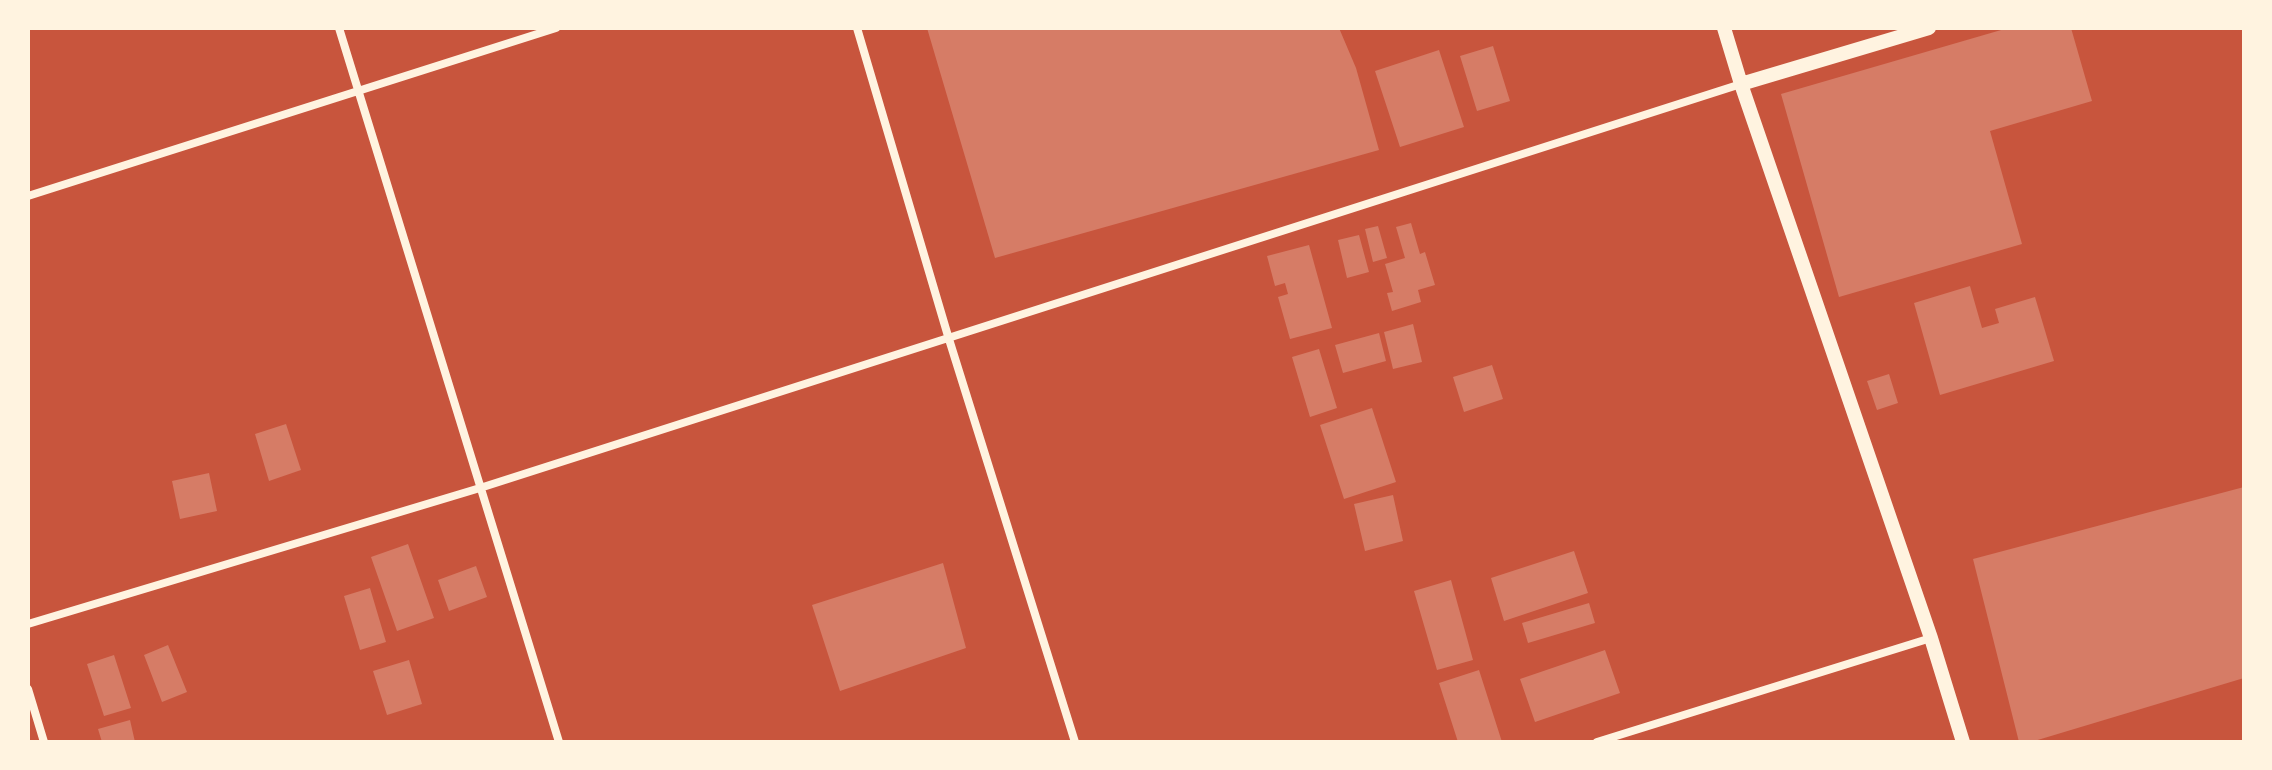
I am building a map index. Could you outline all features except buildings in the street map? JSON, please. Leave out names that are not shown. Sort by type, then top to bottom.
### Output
[{"type":"street","points":[[339,28],[559,742]]},
{"type":"street","points":[[28,196],[556,28]]},
{"type":"street","points":[[857,28],[948,336],[1075,742]]},
{"type":"street","points":[[1724,28],[1931,638],[1963,742]]},
{"type":"street","points":[[28,624],[480,488],[1741,84],[1929,28]]},
{"type":"street","points":[[1597,742],[1931,638]]},
{"type":"street","points":[[28,689],[44,742]]}]
